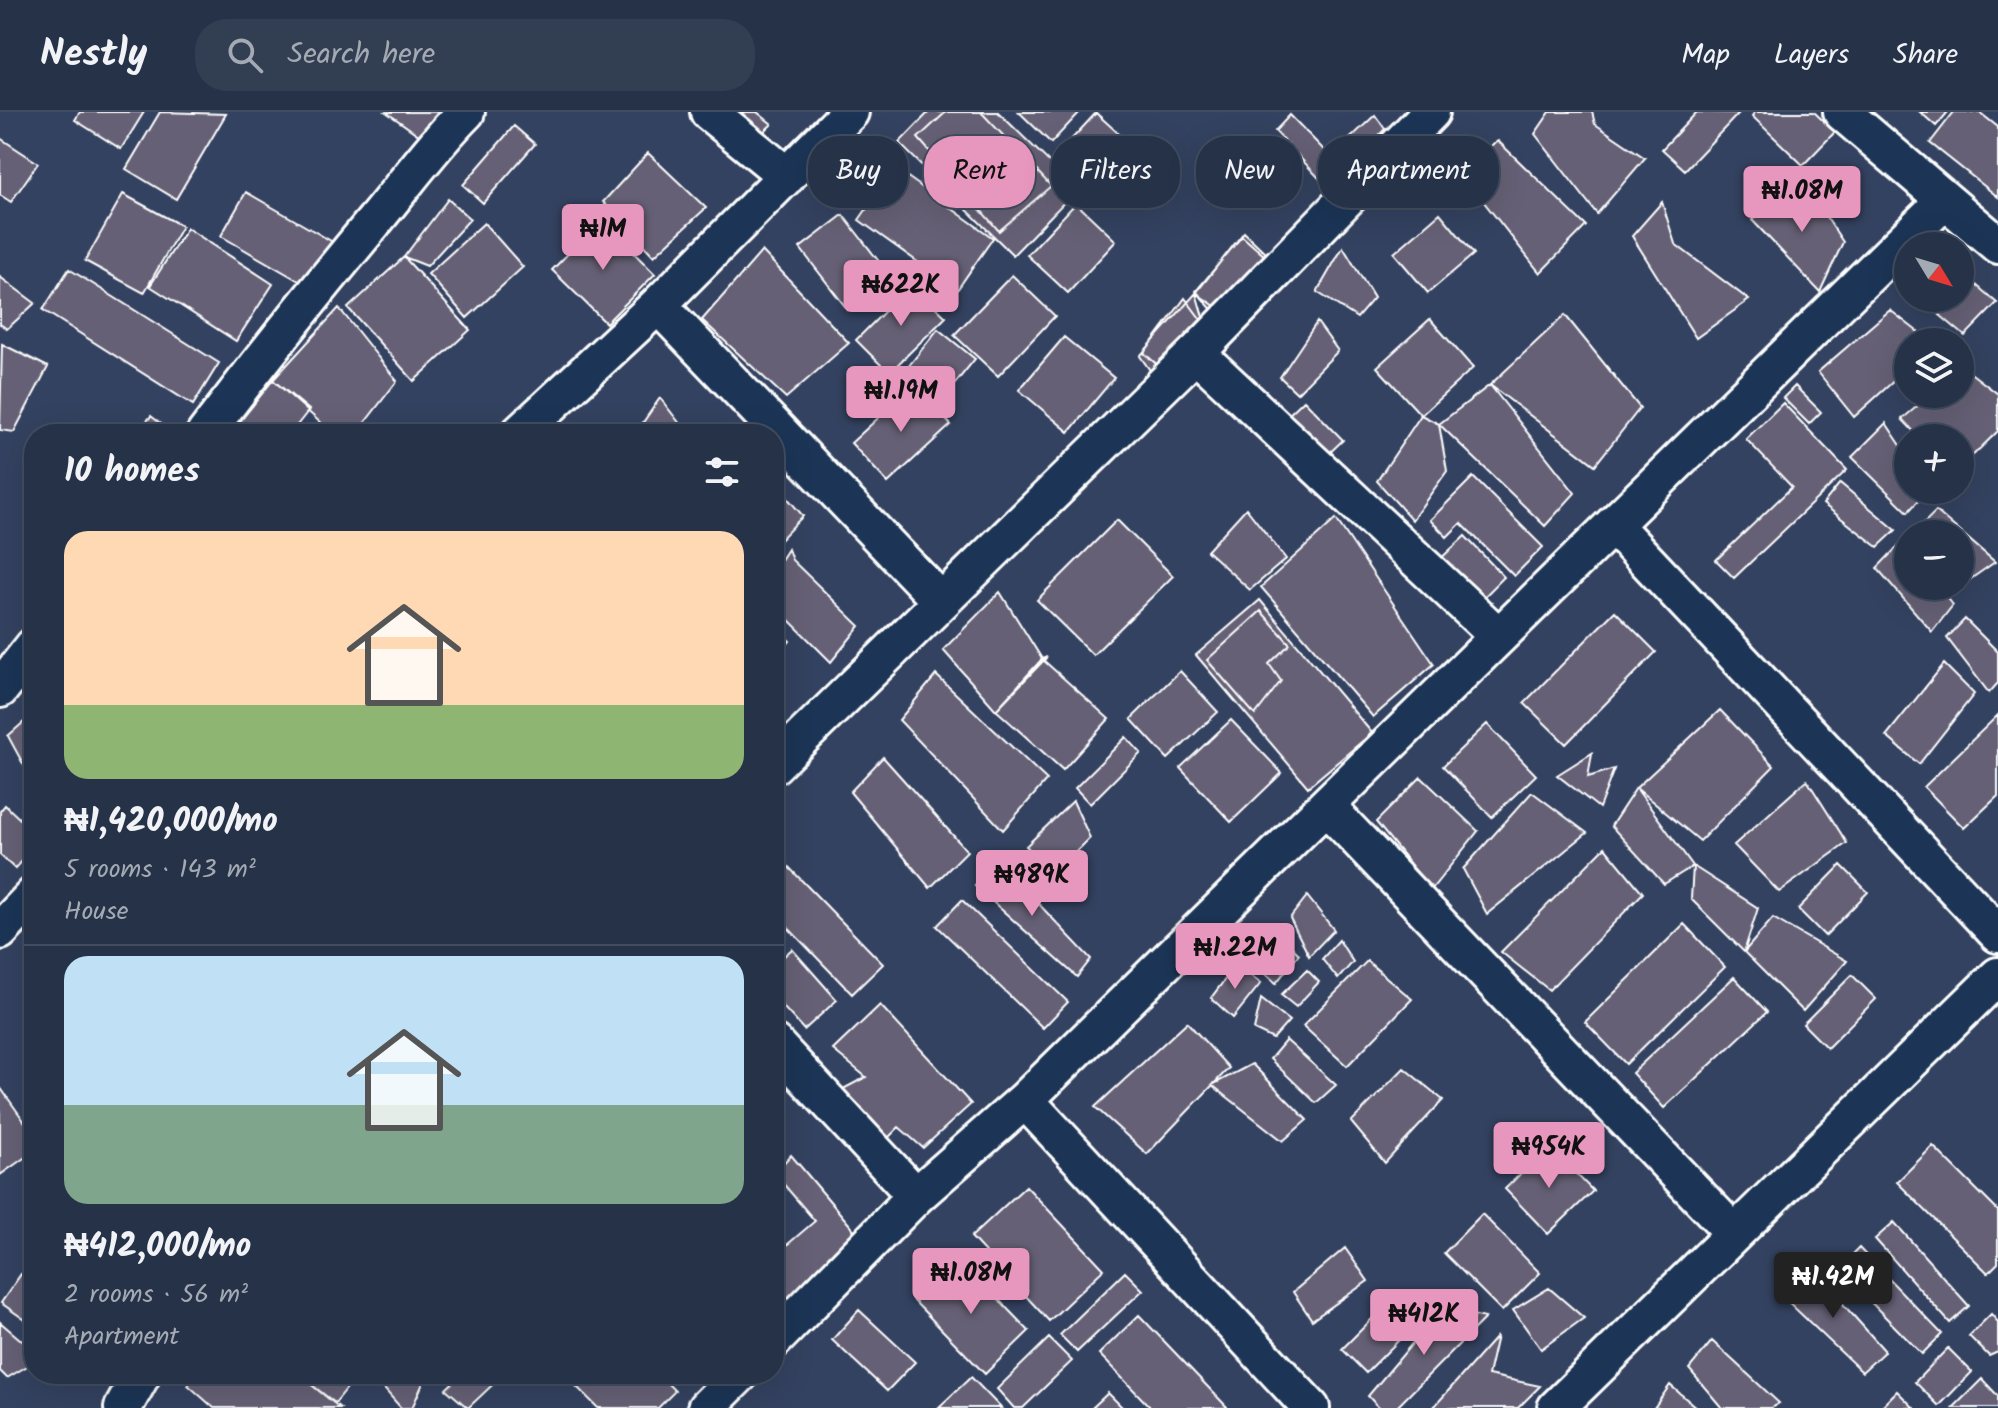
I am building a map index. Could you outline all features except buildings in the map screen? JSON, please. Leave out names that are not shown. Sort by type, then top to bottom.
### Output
[{"type":"street","points":[[213,424],[313,292],[378,218],[433,145],[466,112]]},
{"type":"street","points":[[709,112],[787,176]]},
{"type":"street","points":[[530,424],[658,305],[850,112]]},
{"type":"street","points":[[784,755],[1196,353],[1431,112]]},
{"type":"street","points":[[1842,112],[1998,245]]},
{"type":"street","points":[[784,1330],[916,1196],[1025,1100],[1945,200]]},
{"type":"street","points":[[658,305],[772,424]]},
{"type":"street","points":[[1196,353],[1498,636]]},
{"type":"street","points":[[784,437],[940,600]]},
{"type":"street","points":[[1614,526],[1998,934]]},
{"type":"street","points":[[0,689],[24,659]]},
{"type":"street","points":[[1326,806],[1734,1233]]},
{"type":"street","points":[[0,931],[24,906]]},
{"type":"street","points":[[1556,1408],[1998,976]]},
{"type":"street","points":[[784,1054],[916,1196]]},
{"type":"street","points":[[1025,1100],[1311,1408]]},
{"type":"street","points":[[123,1408],[136,1384]]},
{"type":"street","points":[[706,1408],[730,1384]]}]
